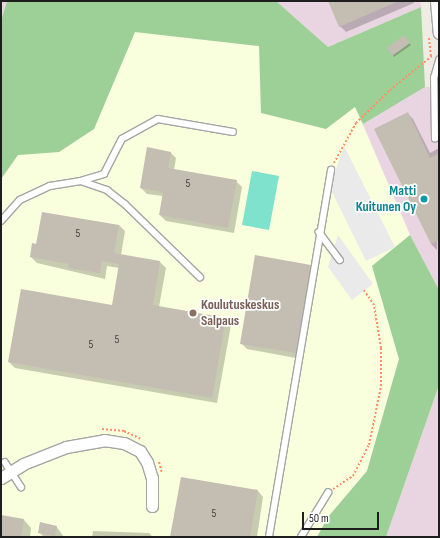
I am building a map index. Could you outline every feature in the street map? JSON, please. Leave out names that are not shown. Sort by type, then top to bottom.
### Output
[{"type":"street","points":[[436,1],[439,34]]},
{"type":"street","points":[[1,478],[8,467],[66,447],[104,440],[124,443],[140,451],[148,462],[152,478],[152,506]]},
{"type":"lane","points":[[435,138],[434,78],[439,60]]},
{"type":"lane","points":[[1,221],[20,200],[50,186],[81,181],[104,174],[122,139],[158,120],[233,132]]},
{"type":"lane","points":[[269,537],[319,232],[331,170]]},
{"type":"lane","points":[[81,181],[107,190],[125,204],[200,277]]},
{"type":"lane","points":[[319,232],[340,260]]},
{"type":"lane","points":[[8,467],[21,487]]},
{"type":"lane","points":[[301,537],[328,493]]},
{"type":"path","points":[[331,170],[356,123],[390,90],[435,55]]},
{"type":"path","points":[[328,493],[353,476],[369,445],[381,386],[381,348],[374,305],[364,290]]},
{"type":"path","points":[[99,429],[124,431],[142,440]]},
{"type":"path","points":[[157,456],[162,478]]},
{"type":"shaded area","points":[[1,1],[7,1],[1,21]]},
{"type":"shaded area","points":[[276,1],[420,1],[421,7],[328,47]]},
{"type":"shaded area","name":"Koulutuskeskus Salpaus","points":[[135,32],[259,46],[355,107],[410,235],[372,266],[399,359],[367,471],[328,517],[317,537],[1,537],[1,179],[18,155],[59,152],[94,129]]},
{"type":"shaded area","points":[[425,87],[439,87],[439,290],[410,235],[363,124]]},
{"type":"shaded area","points":[[344,146],[395,247],[366,261],[332,192],[335,172]]},
{"type":"shaded area","points":[[252,171],[279,176],[269,230],[242,225]]},
{"type":"shaded area","points":[[338,235],[373,284],[352,300],[328,267]]},
{"type":"shaded area","points":[[439,385],[439,537],[386,537]]},
{"type":"green space","points":[[7,1],[276,1],[328,47],[421,7],[425,87],[363,124],[355,107],[326,129],[261,113],[259,46],[135,32],[94,129],[59,152],[18,155],[1,179],[1,21]]},
{"type":"green space","points":[[410,235],[439,290],[439,385],[386,537],[317,537],[328,517],[367,471],[399,359],[372,266]]},
{"type":"building","points":[[328,1],[399,1],[339,27]]},
{"type":"building","points":[[404,35],[410,43],[392,56],[387,48]]},
{"type":"building","name":"Matti Kuitunen Oy","points":[[408,112],[430,158],[439,153],[439,240],[431,244],[374,129]]},
{"type":"building","points":[[147,147],[171,152],[168,168],[237,180],[228,228],[159,215],[163,192],[140,188]]},
{"type":"building","points":[[42,212],[119,225],[114,253],[160,261],[153,305],[226,318],[212,398],[8,362],[21,289],[112,305],[119,264],[102,261],[100,273],[68,268],[69,264],[30,257],[32,243],[36,244]]},
{"type":"building","points":[[255,255],[311,265],[296,353],[240,344]]},
{"type":"building","points":[[181,477],[258,490],[250,537],[170,537]]},
{"type":"building","points":[[1,515],[24,519],[21,537],[1,537]]},
{"type":"building","points":[[40,522],[57,526],[55,536],[38,533]]},
{"type":"place","name":"Matti Kuitunen Oy","points":[[424,199]]},
{"type":"place","name":"Koulutuskeskus Salpaus","points":[[193,313]]}]
